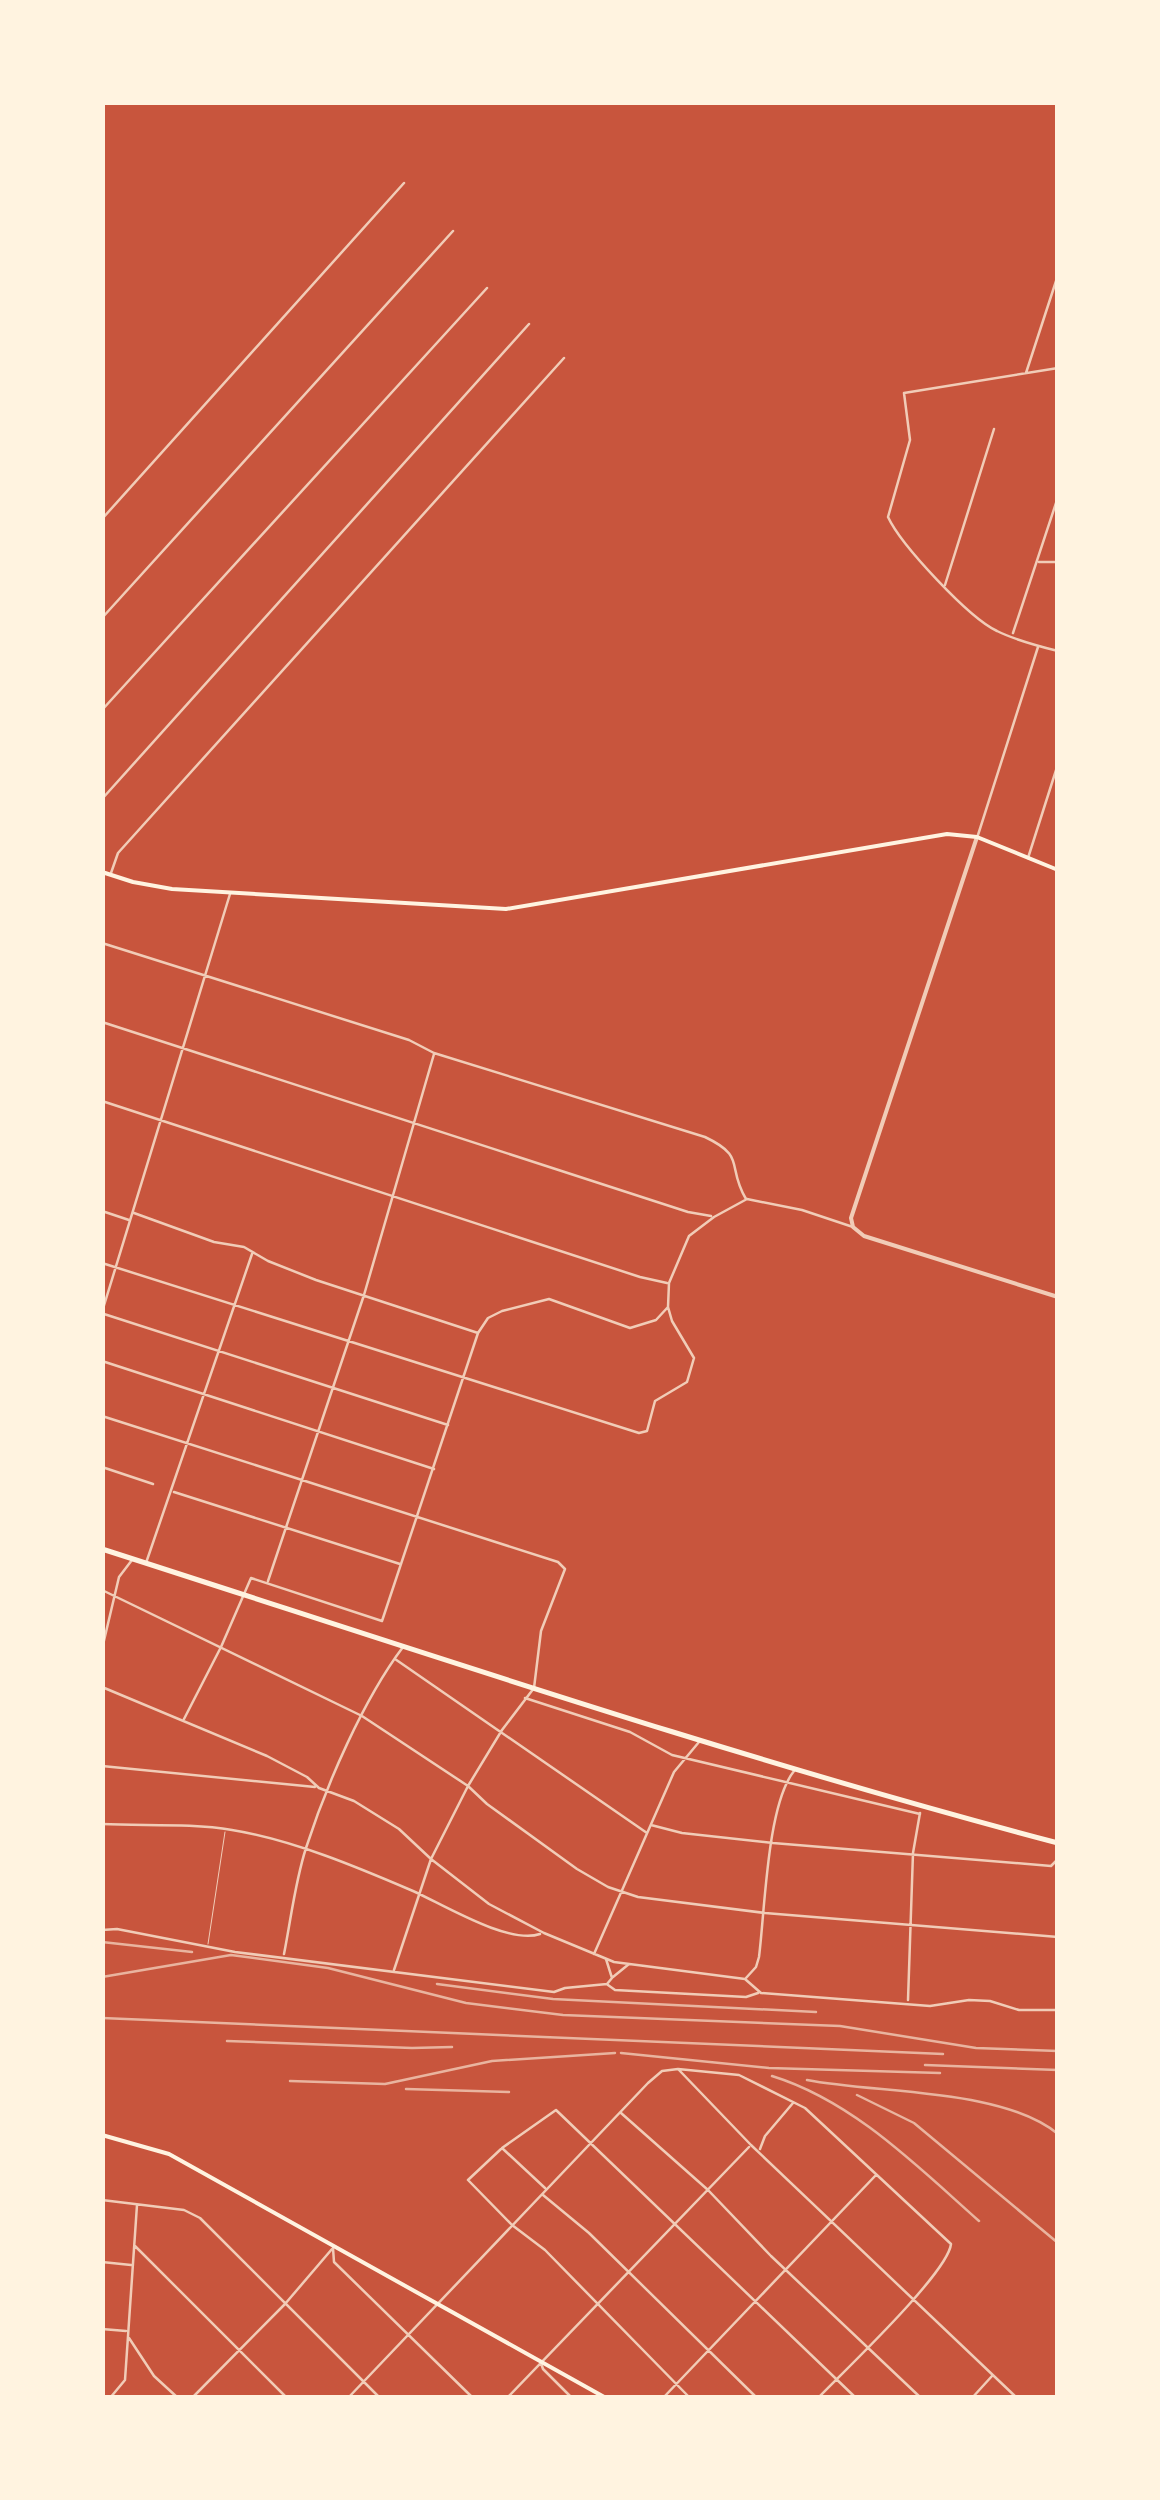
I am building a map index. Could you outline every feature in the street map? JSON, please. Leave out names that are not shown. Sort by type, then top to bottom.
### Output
[{"type":"main road","points":[[102,872],[172,889],[478,910],[506,909],[957,834],[977,837],[1058,870]]},
{"type":"main road","points":[[102,1549],[921,1810],[1058,1843]]},
{"type":"main road","points":[[102,2134],[169,2154],[606,2398]]},
{"type":"street","points":[[102,519],[404,183]]},
{"type":"street","points":[[102,618],[453,231]]},
{"type":"street","points":[[1026,374],[1058,275]]},
{"type":"street","points":[[102,710],[487,288]]},
{"type":"street","points":[[102,799],[529,324]]},
{"type":"street","points":[[110,875],[118,853],[564,358]]},
{"type":"street","points":[[1058,368],[904,393],[910,428],[888,517],[893,528],[944,586],[996,631],[1058,651]]},
{"type":"street","points":[[944,586],[994,429]]},
{"type":"street","points":[[1012,636],[1058,497]]},
{"type":"street","points":[[1038,562],[1058,562]]},
{"type":"street","points":[[852,1227],[851,1218],[1038,646]]},
{"type":"street","points":[[1028,859],[1058,764]]},
{"type":"street","points":[[230,892],[102,1313],[448,1425]]},
{"type":"street","points":[[102,943],[704,1137],[732,1154],[738,1186],[747,1200]]},
{"type":"street","points":[[102,1022],[688,1212],[714,1217]]},
{"type":"street","points":[[267,1583],[364,1295],[434,1053]]},
{"type":"street","points":[[102,1102],[640,1277],[669,1283]]},
{"type":"street","points":[[102,1263],[639,1434],[646,1431],[655,1401],[687,1382],[694,1358],[672,1322],[668,1307],[669,1283],[689,1236],[747,1200],[805,1210],[852,1227],[864,1236],[1058,1297]]},
{"type":"street","points":[[102,1211],[130,1220]]},
{"type":"street","points":[[132,1213],[253,1252],[316,1280],[478,1333]]},
{"type":"street","points":[[146,1563],[253,1252]]},
{"type":"street","points":[[184,1720],[251,1578],[382,1621],[462,1378],[478,1333],[488,1318],[549,1298],[630,1328],[656,1320],[668,1307]]},
{"type":"street","points":[[102,1361],[434,1468]]},
{"type":"street","points":[[102,1416],[558,1562],[565,1569],[541,1631],[534,1688],[502,1730],[430,1859],[394,1970]]},
{"type":"street","points":[[102,1467],[153,1484]]},
{"type":"street","points":[[172,1491],[402,1564]]},
{"type":"street","points":[[102,1650],[118,1577],[132,1558]]},
{"type":"street","points":[[102,1590],[362,1716],[468,1786],[576,1869],[621,1891],[765,1913],[1058,1937]]},
{"type":"street","points":[[284,1956],[305,1850],[362,1716],[404,1646]]},
{"type":"street","points":[[394,1658],[647,1834]]},
{"type":"street","points":[[102,1687],[267,1756],[307,1777],[319,1788]]},
{"type":"street","points":[[524,1698],[630,1732],[672,1755],[921,1810],[913,1853],[908,2002]]},
{"type":"street","points":[[593,1955],[674,1772],[700,1741]]},
{"type":"street","points":[[102,1766],[319,1788],[354,1801],[400,1829],[430,1859],[489,1904],[606,1959],[745,1979],[761,1992],[948,2006],[990,2000],[1019,2010],[1058,2010]]},
{"type":"street","points":[[745,1979],[756,1967],[782,1786],[794,1770]]},
{"type":"street","points":[[102,1824],[226,1829],[305,1850],[518,1937],[544,1933]]},
{"type":"street","points":[[651,1825],[682,1833],[773,1843],[1050,1866],[1058,1852]]},
{"type":"street","points":[[102,1930],[554,1992],[607,1984],[616,1990],[746,1997],[761,1992]]},
{"type":"street","points":[[606,1959],[612,1978]]},
{"type":"street","points":[[607,1984],[629,1964]]},
{"type":"street","points":[[678,2069],[751,2145],[1017,2398]]},
{"type":"street","points":[[348,2398],[620,2112],[662,2071],[678,2069],[739,2074],[805,2108],[950,2244],[951,2250],[941,2265],[913,2298],[818,2398]]},
{"type":"street","points":[[759,2151],[765,2136],[794,2102]]},
{"type":"street","points":[[690,2398],[545,2250],[512,2225],[468,2180],[502,2148],[556,2110],[856,2398]]},
{"type":"street","points":[[620,2112],[708,2190],[921,2398]]},
{"type":"street","points":[[507,2398],[751,2145]]},
{"type":"street","points":[[502,2148],[757,2398]]},
{"type":"street","points":[[663,2398],[876,2175]]},
{"type":"street","points":[[102,2200],[184,2210],[200,2218],[380,2398]]},
{"type":"street","points":[[102,2393],[112,2396],[125,2380],[138,2204]]},
{"type":"street","points":[[135,2246],[287,2398]]},
{"type":"street","points":[[192,2398],[285,2304],[333,2248]]},
{"type":"street","points":[[333,2248],[334,2262],[473,2398]]},
{"type":"street","points":[[102,2262],[133,2265]]},
{"type":"street","points":[[102,2328],[129,2334],[154,2376],[178,2398]]},
{"type":"street","points":[[541,2362],[543,2369],[572,2398]]},
{"type":"street","points":[[972,2398],[994,2375]]},
{"type":"lane","points":[[208,1947],[226,1829]]},
{"type":"railway","points":[[102,1942],[192,1952]]},
{"type":"railway","points":[[102,1977],[231,1955],[328,1968],[466,2003],[563,2015],[840,2026],[976,2048],[1058,2051]]},
{"type":"railway","points":[[437,1984],[553,1999],[816,2012]]},
{"type":"railway","points":[[102,2018],[943,2054]]},
{"type":"railway","points":[[227,2041],[452,2047]]},
{"type":"railway","points":[[290,2081],[385,2084],[492,2061],[615,2053]]},
{"type":"railway","points":[[621,2053],[769,2068],[940,2073]]},
{"type":"railway","points":[[925,2065],[1058,2070]]},
{"type":"railway","points":[[772,2076],[802,2087],[857,2118],[979,2221]]},
{"type":"railway","points":[[807,2080],[973,2100],[1034,2119],[1058,2134]]},
{"type":"railway","points":[[406,2089],[509,2092]]},
{"type":"railway","points":[[857,2095],[914,2123],[1058,2243]]}]
